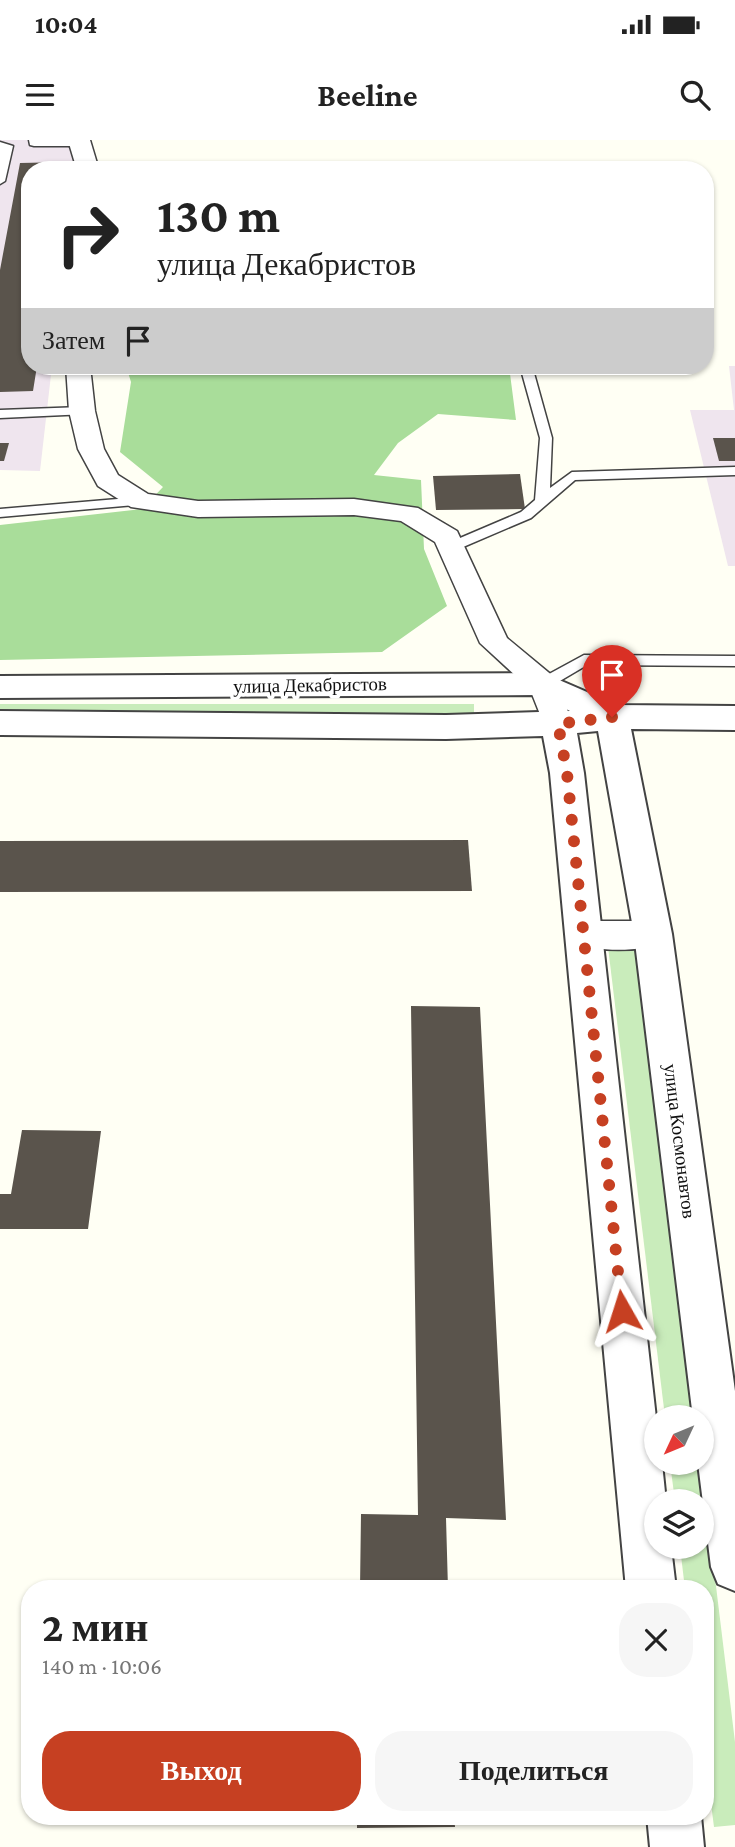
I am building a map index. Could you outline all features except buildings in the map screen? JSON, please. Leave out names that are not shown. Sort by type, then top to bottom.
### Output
[{"type":"street","points":[[78,141],[85,161]]},
{"type":"street","points":[[79,375],[82,411],[91,449],[107,480],[141,501],[198,509],[354,507],[408,514],[447,537],[495,643],[543,684],[558,724],[567,773],[650,1580]]},
{"type":"street","name":"улица Декабристов","points":[[0,687],[543,684],[612,717]]},
{"type":"street","name":"улица Декабристов","points":[[0,723],[446,727],[558,724],[612,717],[735,718]]},
{"type":"street","name":"улица Космонавтов","points":[[612,717],[653,934],[735,1567]]},
{"type":"street","points":[[584,934],[653,934]]},
{"type":"street","points":[[675,1825],[677,1847]]},
{"type":"lane","points":[[34,140],[34,143],[78,141]]},
{"type":"lane","points":[[0,145],[8,146],[0,181]]},
{"type":"lane","points":[[528,375],[546,438],[542,502]]},
{"type":"lane","points":[[0,414],[82,411]]},
{"type":"lane","points":[[451,547],[526,516],[572,476],[735,471]]},
{"type":"lane","points":[[0,513],[141,501]]},
{"type":"lane","points":[[543,684],[584,660],[735,661]]},
{"type":"shaded area","points":[[0,140],[71,140],[77,161],[21,161],[21,375],[51,375],[40,471],[0,470]]},
{"type":"shaded area","points":[[729,366],[735,366],[735,566],[728,566],[690,410],[734,410]]},
{"type":"green space","points":[[129,375],[510,375],[516,420],[438,414],[398,443],[374,475],[421,480],[424,549],[447,606],[382,652],[0,660],[0,525],[142,509],[163,487],[120,452],[131,382]]},
{"type":"green space","points":[[0,704],[474,704],[474,716],[0,715]]},
{"type":"green space","points":[[608,947],[639,948],[695,1405],[664,1405]]},
{"type":"green space","points":[[672,1475],[702,1475],[704,1489],[673,1489]]},
{"type":"green space","points":[[681,1559],[713,1559],[735,1742],[735,1825],[714,1825],[714,1580],[684,1580]]},
{"type":"route","points":[[612,717],[558,724],[567,773],[622,1311]]}]
